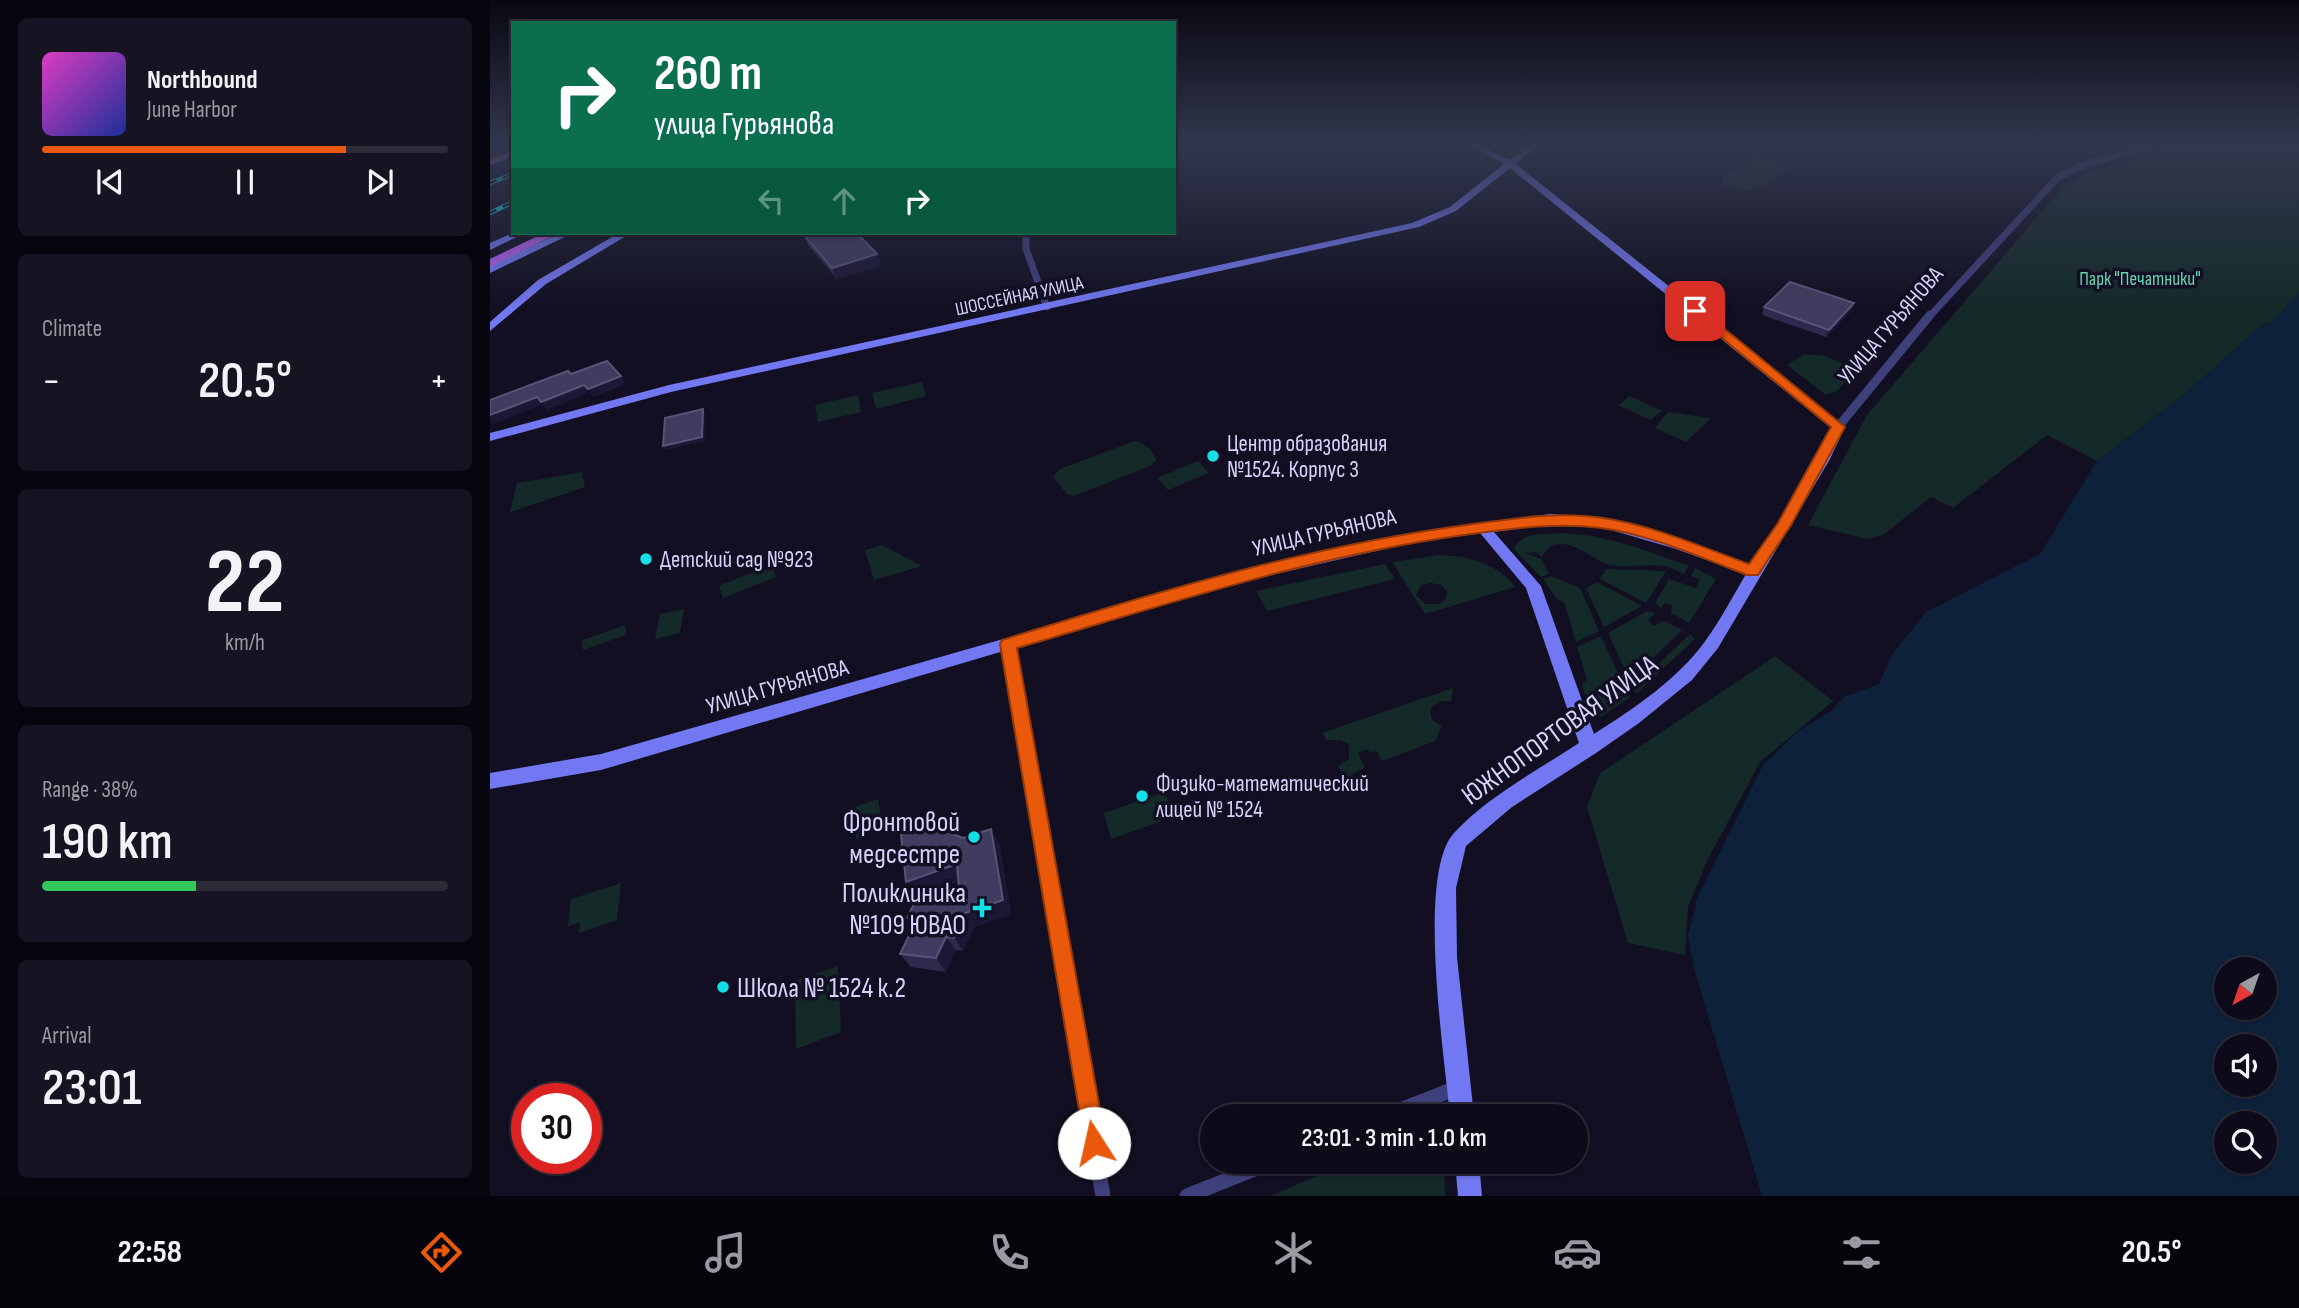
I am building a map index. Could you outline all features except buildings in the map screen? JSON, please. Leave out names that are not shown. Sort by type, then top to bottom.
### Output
[{"type":"main road","name":"ШОССЕЙНАЯ УЛИЦА","points":[[490,437],[669,389],[1415,225],[1445,214],[1462,201]]},
{"type":"main road","points":[[1557,201],[1838,427]]},
{"type":"main road","points":[[490,247],[516,235]]},
{"type":"main road","points":[[490,255],[533,235]]},
{"type":"main road","points":[[490,262],[548,235]]},
{"type":"main road","points":[[490,270],[564,235]]},
{"type":"main road","points":[[490,328],[542,282],[623,235]]},
{"type":"main road","name":"УЛИЦА ГУРЬЯНОВА","points":[[490,781],[601,762],[1274,568],[1411,538],[1550,519],[1604,523],[1678,544],[1753,571],[1784,525],[1838,427]]},
{"type":"main road","points":[[1485,528],[1497,546],[1533,586],[1590,748]]},
{"type":"main road","name":"ЮЖНОПОРТОВАЯ УЛИЦА","points":[[1461,1104],[1446,957],[1446,888],[1452,856],[1459,840],[1474,825],[1633,718],[1686,675],[1712,644],[1753,571]]},
{"type":"main road","points":[[1468,1174],[1471,1196]]},
{"type":"street","name":"УЛИЦА ГУРЬЯНОВА","points":[[1838,427],[1919,327],[2036,201]]},
{"type":"street","points":[[1026,235],[1026,249],[1047,307]]},
{"type":"street","points":[[1008,644],[1103,1196]]},
{"type":"street","points":[[1416,1104],[1459,1087]]},
{"type":"street","points":[[1187,1196],[1242,1174]]},
{"type":"green space","name":"Парк \"Печатники\"","points":[[2051,201],[2299,201],[2299,292],[2271,323],[2263,324],[2186,393],[2097,461],[2047,435],[1953,508],[1931,497],[1883,535],[1868,539],[1808,525],[1867,415]]},
{"type":"green space","points":[[1804,354],[1825,356],[1857,369],[1837,391],[1826,395],[1787,365]]},
{"type":"green space","points":[[922,382],[926,396],[876,409],[872,393]]},
{"type":"green space","points":[[858,395],[861,412],[818,422],[815,405]]},
{"type":"green space","points":[[1630,396],[1662,411],[1650,420],[1618,405]]},
{"type":"green space","points":[[1668,412],[1711,418],[1686,442],[1655,428]]},
{"type":"green space","points":[[1135,441],[1145,445],[1154,454],[1156,461],[1150,466],[1074,496],[1067,494],[1053,477],[1060,469]]},
{"type":"green space","points":[[1198,461],[1209,473],[1168,490],[1157,478]]},
{"type":"green space","points":[[582,472],[585,487],[510,512],[517,483]]},
{"type":"green space","points":[[1565,533],[1613,541],[1689,566],[1684,574],[1664,566],[1609,565],[1564,544],[1548,549],[1542,557],[1536,552],[1525,553],[1542,559],[1549,574],[1541,577],[1514,549],[1529,536]]},
{"type":"green space","points":[[882,545],[922,566],[874,580],[865,550]]},
{"type":"green space","points":[[1439,555],[1461,557],[1481,562],[1500,572],[1515,587],[1425,614],[1392,562]],"holes":[[[1421,585],[1441,585],[1447,591],[1446,598],[1440,604],[1426,604],[1416,595]]]},
{"type":"green space","points":[[1385,564],[1395,579],[1267,611],[1256,591]]},
{"type":"green space","points":[[771,565],[776,577],[723,598],[719,586]]},
{"type":"green space","points":[[1695,568],[1716,579],[1689,623],[1671,613],[1672,605],[1665,603],[1661,608],[1655,603],[1669,579],[1696,588],[1700,579],[1691,576]]},
{"type":"green space","points":[[1606,569],[1666,571],[1646,603],[1600,579]]},
{"type":"green space","points":[[1551,576],[1580,588],[1599,631],[1576,642],[1564,602],[1557,599],[1543,579]]},
{"type":"green space","points":[[1597,582],[1642,606],[1604,627],[1586,588]]},
{"type":"green space","points":[[684,609],[680,633],[655,639],[660,614]]},
{"type":"green space","points":[[1647,611],[1656,613],[1648,620],[1654,626],[1664,621],[1682,630],[1630,681],[1608,633]]},
{"type":"green space","points":[[625,625],[626,635],[583,650],[582,640]]},
{"type":"green space","points":[[1690,634],[1695,639],[1636,694],[1633,688]]},
{"type":"green space","points":[[1601,636],[1629,698],[1601,717],[1589,709],[1582,685],[1587,680],[1577,647]]},
{"type":"green space","points":[[1775,656],[1833,701],[1760,762],[1707,861],[1688,907],[1685,955],[1628,943],[1587,807],[1600,773]]},
{"type":"green space","points":[[1453,688],[1451,701],[1441,701],[1430,709],[1432,720],[1442,726],[1435,741],[1382,761],[1377,751],[1370,753],[1367,749],[1358,753],[1365,768],[1353,773],[1350,793],[1338,766],[1349,759],[1349,745],[1341,740],[1326,740],[1322,733]]},
{"type":"green space","points":[[1165,792],[1173,817],[1111,839],[1104,813]]},
{"type":"green space","points":[[878,799],[883,829],[856,839],[852,808]]},
{"type":"green space","points":[[621,883],[617,920],[579,933],[580,922],[568,926],[571,899]]},
{"type":"green space","points":[[838,966],[841,1032],[796,1049],[795,981]]},
{"type":"green space","points":[[1321,1174],[1444,1174],[1445,1196],[1271,1196]]},
{"type":"water","points":[[2299,292],[2299,1196],[1762,1196],[1694,969],[1688,935],[1698,896],[1763,765],[1797,732],[1831,711],[1844,697],[1879,684],[1892,655],[1926,612],[2040,554],[2097,461],[2186,393],[2263,324],[2271,323]]},
{"type":"railway","points":[[490,213],[511,203]]},
{"type":"place","name":"Центр образования №1524. Корпус 3","points":[[1213,456]]},
{"type":"place","name":"Детский сад №923","points":[[646,559]]},
{"type":"place","name":"Физико-математический лицей № 1524","points":[[1142,796]]},
{"type":"place","name":"Фронтовой медсестре","points":[[974,837]]},
{"type":"place","name":"Поликлиника №109 ЮВАО","points":[[982,908]]},
{"type":"place","name":"Школа № 1524 к.2","points":[[723,987]]},
{"type":"route","points":[[1094,1143],[1008,644],[1274,568],[1411,538],[1550,519],[1604,523],[1678,544],[1753,571],[1823,459],[1838,427],[1695,311]]}]
